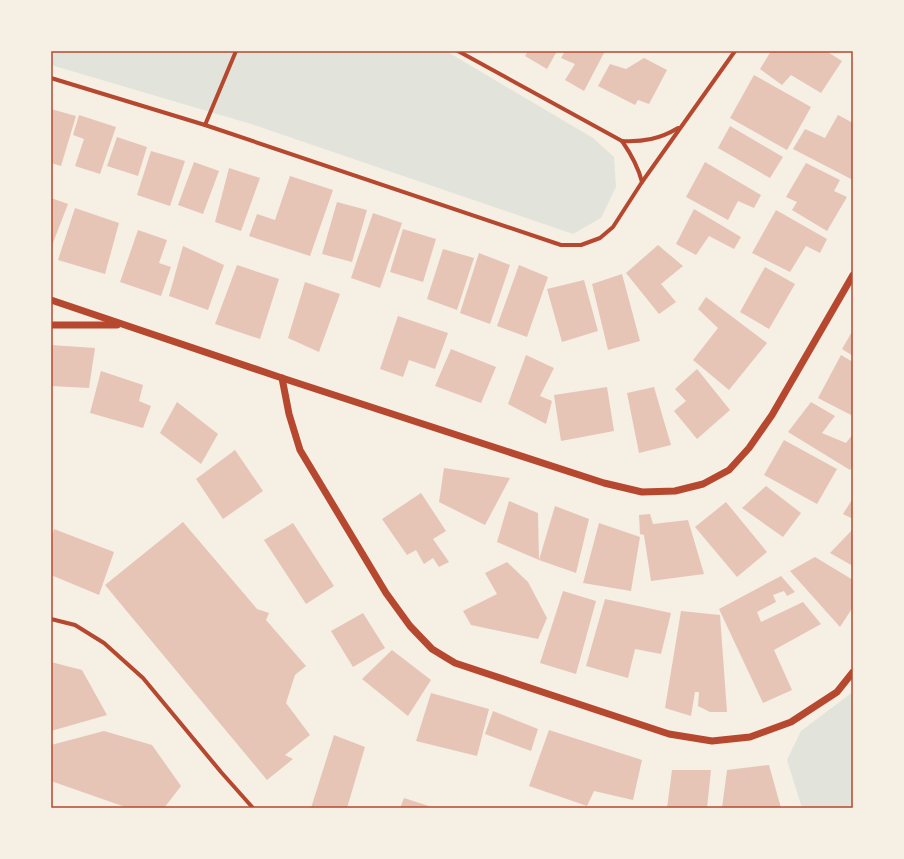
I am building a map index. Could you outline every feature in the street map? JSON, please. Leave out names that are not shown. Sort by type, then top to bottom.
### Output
[{"type":"street","points":[[205,125],[236,51]]},
{"type":"street","points":[[458,51],[622,142],[638,167],[642,182]]},
{"type":"street","points":[[729,58],[731,51]]},
{"type":"street","points":[[51,78],[205,125],[561,245],[581,245],[600,238],[613,227],[680,127],[735,51]]},
{"type":"street","points":[[622,142],[652,140],[667,135],[680,127]]},
{"type":"street","points":[[51,300],[282,378],[604,483],[642,492],[675,491],[703,484],[729,470],[749,448],[772,415],[853,275]]},
{"type":"street","points":[[51,325],[124,325]]},
{"type":"street","points":[[282,378],[289,414],[300,450],[386,593],[410,626],[426,643],[455,663],[669,734],[712,741],[750,737],[791,722],[837,692],[853,672]]},
{"type":"street","points":[[51,619],[74,625],[104,643],[143,678],[253,808]]},
{"type":"shaded area","points":[[51,51],[446,51],[593,138],[614,157],[616,187],[601,218],[573,234],[251,124],[51,65]]},
{"type":"shaded area","points":[[853,692],[853,808],[802,808],[787,760],[801,731]]},
{"type":"building","points":[[528,51],[557,51],[547,69],[525,56]]},
{"type":"building","points":[[565,51],[605,51],[584,91],[565,80],[575,64],[561,58]]},
{"type":"building","points":[[771,51],[826,51],[842,61],[821,93],[791,75],[782,85],[760,69]]},
{"type":"building","points":[[644,58],[667,70],[649,104],[638,100],[635,105],[598,86],[610,64],[626,69]]},
{"type":"building","points":[[754,75],[811,107],[787,150],[730,118]]},
{"type":"building","points":[[51,109],[76,116],[61,166],[51,163]]},
{"type":"building","points":[[79,115],[116,127],[100,174],[75,166],[84,139],[73,135]]},
{"type":"building","points":[[838,115],[853,123],[853,180],[793,149],[805,129],[825,138]]},
{"type":"building","points":[[730,126],[783,157],[770,178],[718,148]]},
{"type":"building","points":[[117,137],[147,147],[138,176],[107,166]]},
{"type":"building","points":[[151,151],[185,161],[170,206],[137,195]]},
{"type":"building","points":[[194,162],[219,171],[203,214],[178,205]]},
{"type":"building","points":[[705,162],[761,195],[754,208],[738,201],[728,220],[686,197]]},
{"type":"building","points":[[806,163],[840,180],[834,191],[847,197],[827,231],[792,210],[797,202],[786,197]]},
{"type":"building","points":[[229,168],[260,178],[241,231],[215,222]]},
{"type":"building","points":[[290,176],[333,190],[310,256],[249,236],[257,214],[275,220]]},
{"type":"building","points":[[51,198],[68,204],[51,248]]},
{"type":"building","points":[[337,202],[367,210],[352,262],[322,254]]},
{"type":"building","points":[[75,208],[119,223],[105,274],[58,260]]},
{"type":"building","points":[[694,209],[741,237],[734,249],[709,236],[696,255],[676,244]]},
{"type":"building","points":[[776,210],[827,239],[820,253],[806,246],[790,272],[752,253]]},
{"type":"building","points":[[373,213],[402,223],[380,288],[351,278]]},
{"type":"building","points":[[403,229],[436,239],[423,282],[390,272]]},
{"type":"building","points":[[138,230],[167,240],[159,263],[171,267],[161,296],[120,282]]},
{"type":"building","points":[[658,245],[683,266],[661,284],[676,302],[659,314],[626,273]]},
{"type":"building","points":[[183,246],[224,265],[208,310],[169,296]]},
{"type":"building","points":[[443,249],[474,258],[457,310],[427,299]]},
{"type":"building","points":[[479,253],[510,265],[490,324],[460,313]]},
{"type":"building","points":[[237,265],[279,279],[260,339],[215,324]]},
{"type":"building","points":[[519,265],[548,277],[527,337],[497,326]]},
{"type":"building","points":[[765,267],[795,284],[769,329],[740,312]]},
{"type":"building","points":[[622,274],[640,341],[608,350],[592,284]]},
{"type":"building","points":[[584,280],[598,331],[562,342],[547,289]]},
{"type":"building","points":[[305,282],[340,294],[319,352],[288,338]]},
{"type":"building","points":[[706,297],[767,343],[729,390],[693,360],[718,328],[698,309]]},
{"type":"building","points":[[398,316],[448,333],[435,369],[409,360],[403,377],[380,369]]},
{"type":"building","points":[[853,330],[853,356],[842,349]]},
{"type":"building","points":[[51,345],[95,348],[89,388],[51,386]]},
{"type":"building","points":[[451,349],[496,367],[481,403],[435,386]]},
{"type":"building","points":[[526,355],[554,368],[540,396],[552,401],[546,424],[508,404]]},
{"type":"building","points":[[841,355],[853,362],[853,410],[851,415],[818,398]]},
{"type":"building","points":[[697,369],[730,410],[697,439],[674,411],[686,401],[675,389]]},
{"type":"building","points":[[101,371],[143,385],[139,401],[151,406],[143,428],[90,413]]},
{"type":"building","points":[[607,387],[614,431],[561,441],[554,395]]},
{"type":"building","points":[[654,387],[671,445],[639,453],[627,393]]},
{"type":"building","points":[[177,402],[218,434],[201,464],[160,433]]},
{"type":"building","points":[[811,402],[835,416],[822,433],[846,443],[853,434],[853,466],[850,470],[788,432]]},
{"type":"building","points":[[784,440],[837,469],[817,504],[764,475]]},
{"type":"building","points":[[235,450],[263,491],[223,519],[196,479]]},
{"type":"building","points":[[444,468],[510,478],[485,525],[439,502]]},
{"type":"building","points":[[766,486],[801,513],[783,537],[742,508]]},
{"type":"building","points":[[421,493],[446,531],[433,539],[449,562],[439,567],[433,558],[424,564],[416,550],[407,555],[382,519]]},
{"type":"building","points":[[853,498],[853,519],[843,514]]},
{"type":"building","points":[[509,501],[538,513],[539,560],[497,542]]},
{"type":"building","points":[[726,502],[767,552],[737,577],[695,527]]},
{"type":"building","points":[[555,506],[589,519],[576,573],[539,560]]},
{"type":"building","points":[[650,514],[653,524],[688,520],[704,574],[651,581],[644,535],[640,534],[639,515]]},
{"type":"building","points":[[183,522],[257,609],[269,613],[266,620],[306,666],[295,675],[286,703],[310,735],[285,755],[293,759],[267,780],[105,585]]},
{"type":"building","points":[[293,523],[334,586],[306,604],[264,540]]},
{"type":"building","points":[[599,523],[640,537],[631,591],[583,583]]},
{"type":"building","points":[[54,529],[114,552],[99,595],[51,575],[51,539]]},
{"type":"building","points":[[853,529],[853,566],[830,553]]},
{"type":"building","points":[[815,557],[853,580],[853,607],[840,627],[790,571]]},
{"type":"building","points":[[507,562],[528,582],[547,618],[538,639],[471,625],[463,611],[497,594],[485,573]]},
{"type":"building","points":[[781,576],[795,592],[787,596],[784,591],[773,595],[776,602],[757,612],[761,622],[803,602],[821,624],[774,650],[792,690],[763,703],[719,609]]},
{"type":"building","points":[[563,591],[596,601],[576,674],[540,663]]},
{"type":"building","points":[[605,599],[671,613],[661,654],[635,649],[628,678],[586,666]]},
{"type":"building","points":[[681,611],[720,615],[727,712],[710,712],[698,706],[699,692],[695,692],[691,716],[665,708]]},
{"type":"building","points":[[363,613],[385,648],[353,667],[331,631]]},
{"type":"building","points":[[392,650],[431,680],[408,716],[362,679]]},
{"type":"building","points":[[51,662],[82,670],[107,715],[51,731]]},
{"type":"building","points":[[431,693],[489,709],[477,756],[416,741]]},
{"type":"building","points":[[493,711],[538,729],[531,751],[485,734]]},
{"type":"building","points":[[549,730],[642,760],[633,800],[594,791],[587,806],[529,786]]},
{"type":"building","points":[[104,731],[152,745],[181,786],[164,808],[128,808],[51,781],[51,745]]},
{"type":"building","points":[[334,735],[365,747],[347,808],[311,808]]},
{"type":"building","points":[[769,765],[781,808],[722,808],[727,770]]},
{"type":"building","points":[[672,770],[711,770],[707,808],[667,808]]},
{"type":"building","points":[[404,798],[435,808],[400,808]]}]
